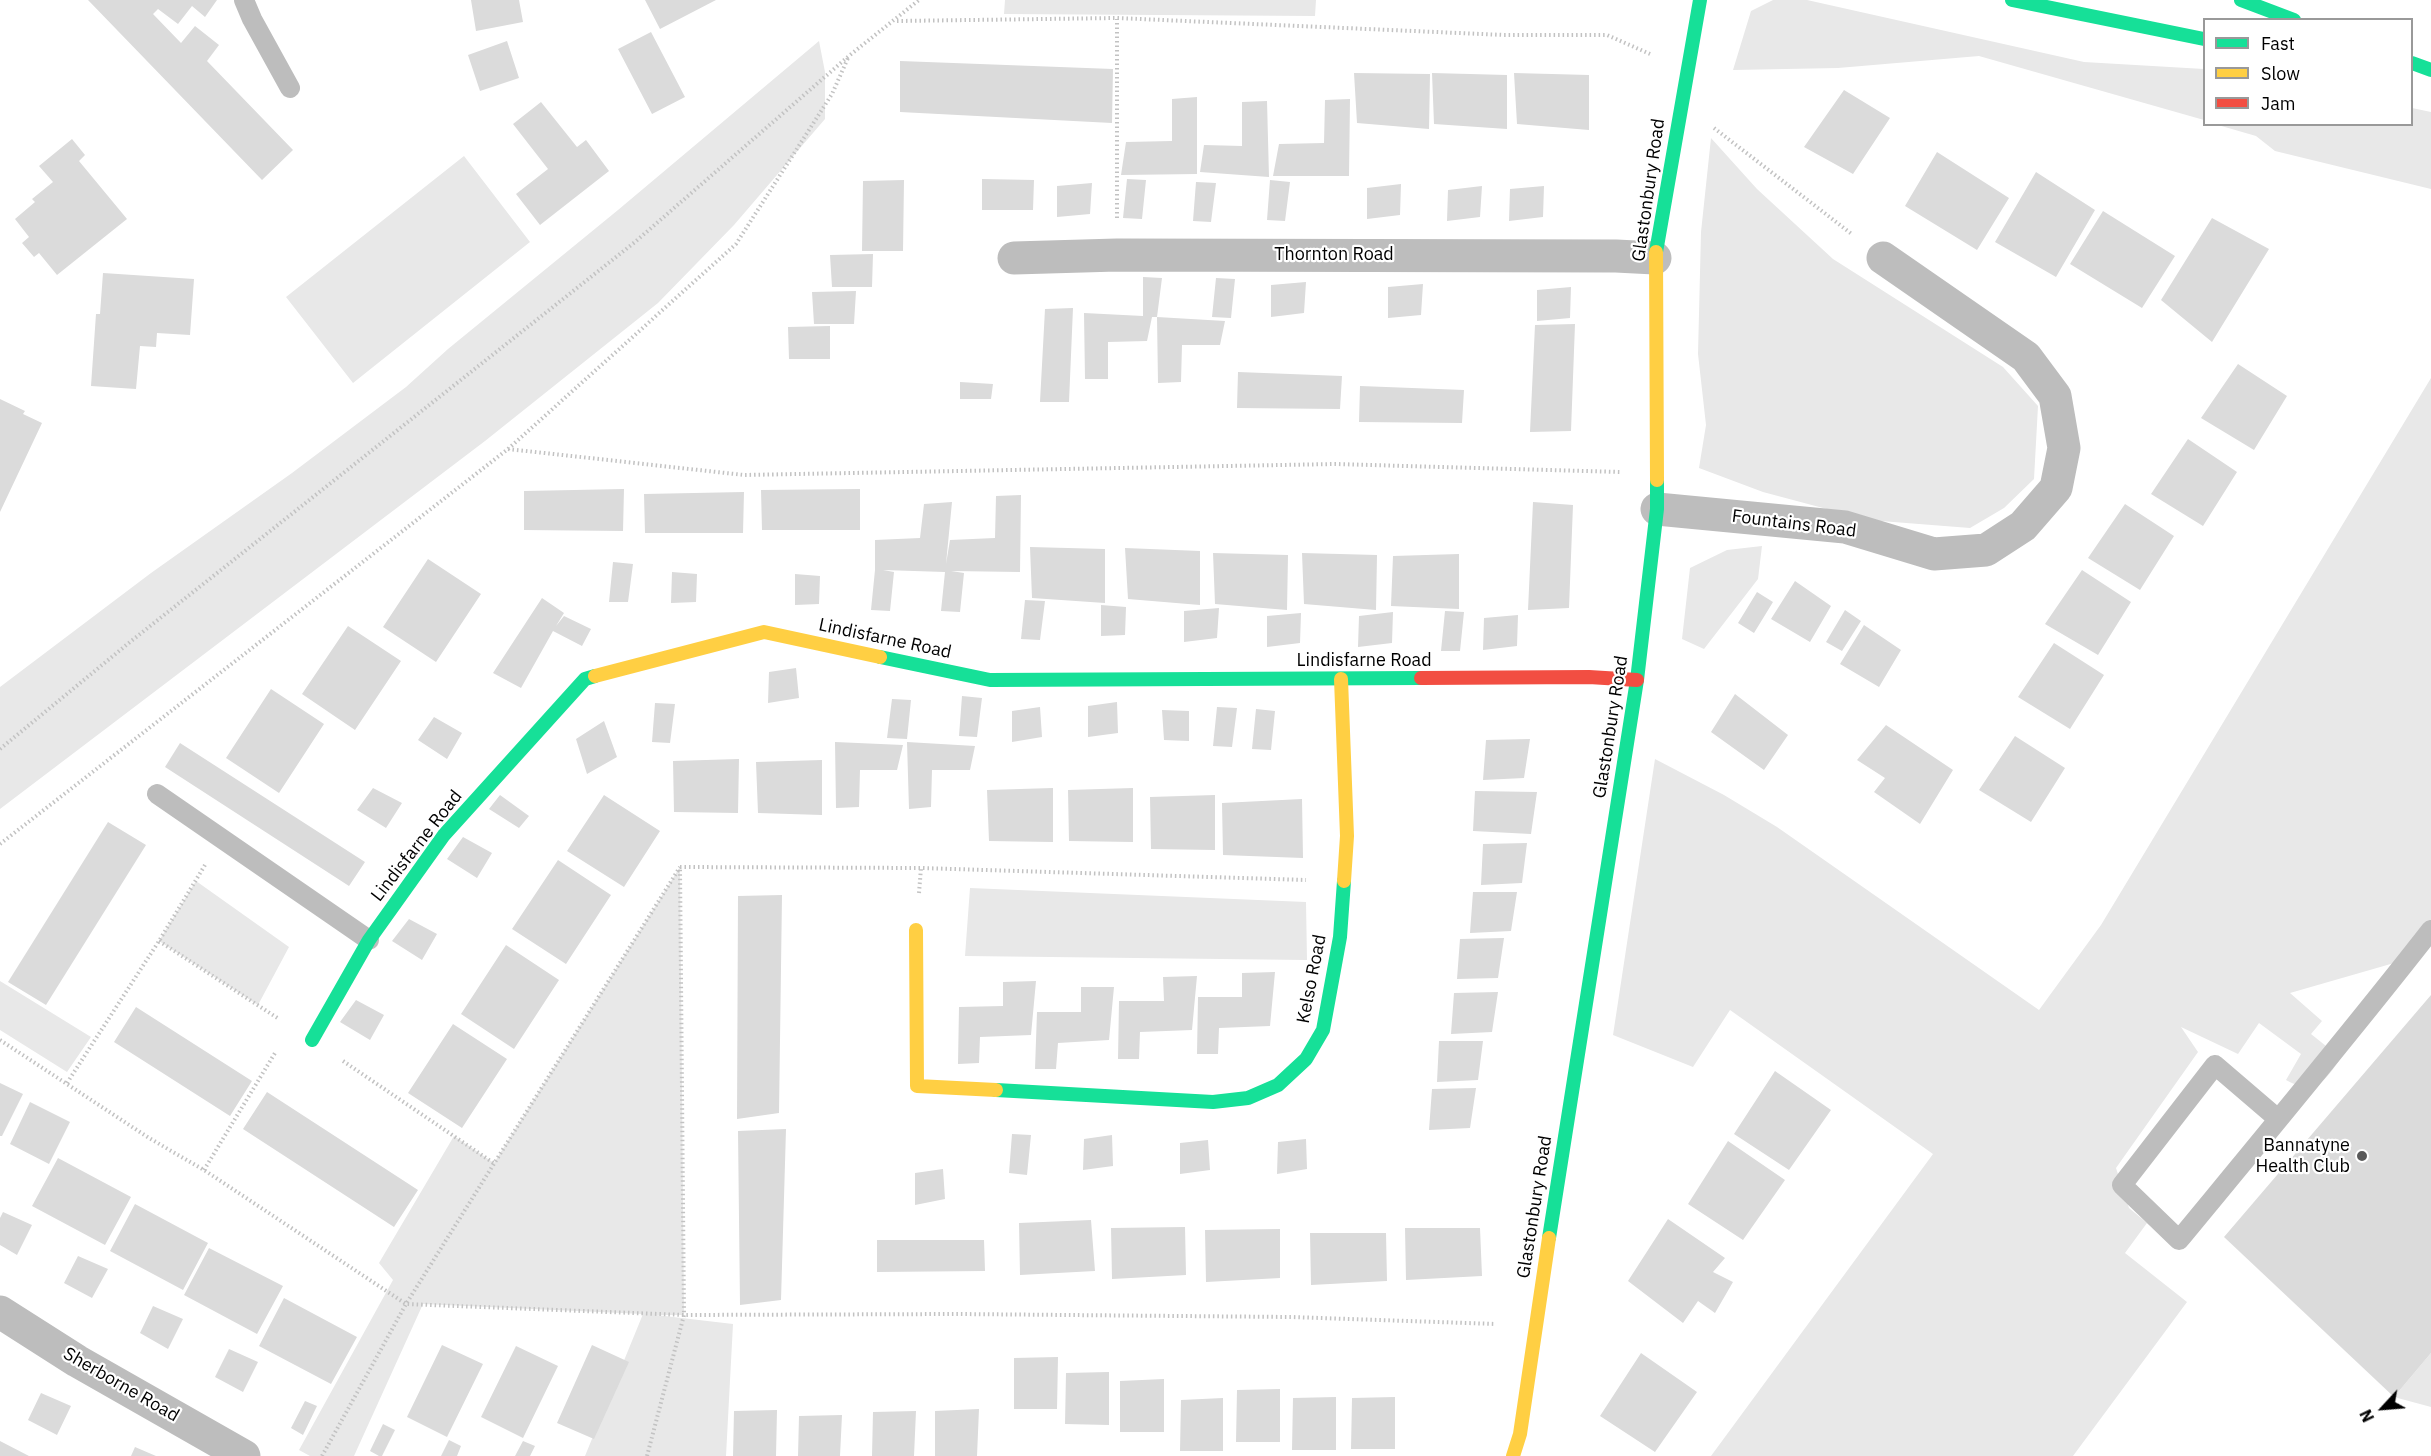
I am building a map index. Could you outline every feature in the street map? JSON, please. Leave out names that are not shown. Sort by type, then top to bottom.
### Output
[{"type":"street","name":"Glastonbury Road","points":[[1513,1456],[1520,1434],[1535,1325],[1637,680],[1657,509],[1655,258],[1700,0]]},
{"type":"street","points":[[2012,0],[2203,39]]},
{"type":"street","points":[[2241,0],[2289,18]]},
{"type":"street","points":[[2413,63],[2431,70]]},
{"type":"street","name":"Thornton Road","points":[[1014,258],[1117,255],[1655,258]]},
{"type":"street","name":"Fountains Road","points":[[1657,509],[1845,526],[1934,554],[1986,550],[2023,526],[2056,488],[2064,448],[2055,396],[2026,357],[1883,258]]},
{"type":"street","name":"Lindisfarne Road","points":[[312,1040],[369,940],[444,835],[585,679],[596,676],[764,632],[990,680],[1589,677],[1637,680]]},
{"type":"street","name":"Kelso Road","points":[[916,930],[917,1086],[1213,1102],[1248,1098],[1278,1085],[1306,1059],[1323,1030],[1340,937],[1347,836],[1341,680]]},
{"type":"street","name":"Sherborne Road","points":[[0,1312],[77,1361],[244,1456]]},
{"type":"lane","points":[[244,0],[290,88]]},
{"type":"lane","points":[[157,794],[369,940]]},
{"type":"lane","points":[[2278,1119],[2215,1065],[2122,1185],[2179,1239],[2278,1119],[2431,930]]},
{"type":"path","points":[[0,749],[130,642],[635,242],[850,55],[919,0]]},
{"type":"path","points":[[895,21],[1117,18],[1504,35],[1607,35],[1656,56]]},
{"type":"path","points":[[1117,18],[1117,255]]},
{"type":"path","points":[[0,843],[508,449],[736,244],[832,94],[850,55]]},
{"type":"path","points":[[1708,124],[1883,258]]},
{"type":"path","points":[[508,449],[744,475],[1335,464],[1657,473]]},
{"type":"path","points":[[67,1083],[159,941],[221,839]]},
{"type":"path","points":[[680,867],[921,868],[1344,882]]},
{"type":"path","points":[[322,1456],[406,1304],[680,867]]},
{"type":"path","points":[[647,1456],[684,1315],[680,867]]},
{"type":"path","points":[[0,1040],[204,1170],[406,1304],[684,1315],[1244,1316],[1535,1325]]},
{"type":"path","points":[[204,1170],[280,1046]]},
{"type":"shaded area","points":[[1005,0],[1316,0],[1315,16],[1004,14]]},
{"type":"shaded area","points":[[1773,0],[1807,0],[2084,62],[2203,69],[2203,120],[1979,56],[1838,68],[1733,70],[1751,11]]},
{"type":"shaded area","points":[[819,41],[825,72],[825,119],[734,225],[658,303],[485,441],[0,809],[0,687],[151,573],[292,473],[406,387],[448,349]]},
{"type":"shaded area","points":[[2413,108],[2431,112],[2431,189],[2275,151],[2256,136],[2221,126],[2413,126]]},
{"type":"shaded area","points":[[1711,138],[1757,189],[1833,259],[2003,367],[2038,406],[2034,479],[2004,508],[1970,528],[1868,520],[1763,492],[1699,468],[1706,425],[1698,354],[1701,232]]},
{"type":"shaded area","points":[[464,156],[530,242],[353,383],[286,297]]},
{"type":"shaded area","points":[[2431,378],[2431,930],[2408,959],[2290,993],[2322,1021],[2311,1034],[2341,1058],[2324,1080],[2312,1087],[2296,1085],[2286,1080],[2301,1054],[2259,1023],[2238,1054],[2181,1027],[2198,1052],[2116,1168],[2129,1208],[2147,1223],[2125,1253],[2187,1302],[2073,1456],[1711,1456],[1933,1154],[1730,1010],[1693,1067],[1613,1035],[1655,759],[1724,795],[1777,827],[2039,1010],[2101,925]]},
{"type":"shaded area","points":[[1762,546],[1758,579],[1704,649],[1682,639],[1690,568],[1727,550]]},
{"type":"shaded area","points":[[680,867],[684,1315],[656,1315],[733,1324],[726,1456],[585,1456],[643,1314],[423,1304],[354,1456],[310,1456],[299,1450],[393,1280],[379,1263],[454,1136],[494,1163]]},
{"type":"shaded area","points":[[196,881],[289,947],[258,1005],[159,941]]},
{"type":"shaded area","points":[[970,888],[1306,902],[1307,960],[965,956]]},
{"type":"shaded area","points":[[0,981],[91,1037],[67,1072],[0,1030]]},
{"type":"shaded area","points":[[2431,1353],[2431,1407],[2394,1397]]},
{"type":"building","points":[[88,0],[217,0],[205,17],[192,6],[178,24],[158,9],[153,14],[181,43],[195,26],[219,45],[207,61],[293,150],[262,180]]},
{"type":"building","points":[[471,0],[519,0],[523,22],[476,31]]},
{"type":"building","points":[[645,0],[716,0],[660,29]]},
{"type":"building","points":[[651,32],[685,97],[652,114],[618,49]]},
{"type":"building","points":[[507,41],[519,78],[480,91],[468,55]]},
{"type":"building","points":[[900,61],[1113,69],[1112,123],[900,112]]},
{"type":"building","points":[[1354,73],[1430,74],[1429,129],[1357,123]]},
{"type":"building","points":[[1432,73],[1507,75],[1507,129],[1434,124]]},
{"type":"building","points":[[1514,73],[1589,75],[1589,130],[1517,124]]},
{"type":"building","points":[[1844,90],[1890,118],[1853,174],[1804,147]]},
{"type":"building","points":[[1197,97],[1197,174],[1121,175],[1126,142],[1172,141],[1172,99]]},
{"type":"building","points":[[1350,99],[1349,176],[1273,176],[1279,144],[1324,143],[1325,100]]},
{"type":"building","points":[[1267,101],[1269,177],[1200,172],[1204,145],[1242,146],[1242,102]]},
{"type":"building","points":[[541,102],[577,147],[586,140],[609,171],[540,225],[516,194],[548,169],[513,124]]},
{"type":"building","points":[[72,139],[85,155],[79,161],[127,219],[57,275],[39,253],[34,257],[22,243],[29,237],[15,219],[35,202],[32,199],[53,182],[39,166]]},
{"type":"building","points":[[1937,152],[2009,198],[1977,250],[1905,206]]},
{"type":"building","points":[[2036,172],[2095,210],[2056,277],[1995,242]]},
{"type":"building","points":[[982,179],[1034,180],[1033,210],[982,210]]},
{"type":"building","points":[[1127,179],[1146,180],[1142,219],[1123,218]]},
{"type":"building","points":[[904,180],[903,251],[862,251],[863,181]]},
{"type":"building","points":[[1270,180],[1290,182],[1285,221],[1267,220]]},
{"type":"building","points":[[1196,182],[1216,183],[1211,222],[1193,221]]},
{"type":"building","points":[[1092,183],[1090,214],[1057,217],[1057,186]]},
{"type":"building","points":[[1401,184],[1400,215],[1367,219],[1367,188]]},
{"type":"building","points":[[1482,186],[1480,217],[1447,221],[1448,190]]},
{"type":"building","points":[[1544,186],[1543,217],[1509,221],[1510,189]]},
{"type":"building","points":[[2103,211],[2175,256],[2142,308],[2070,264]]},
{"type":"building","points":[[2212,218],[2269,249],[2212,342],[2161,300]]},
{"type":"building","points":[[873,254],[872,287],[832,287],[830,255]]},
{"type":"building","points":[[103,273],[194,279],[190,335],[157,333],[156,347],[140,346],[136,389],[91,386],[96,314],[100,314]]},
{"type":"building","points":[[1143,277],[1162,278],[1157,317],[1152,317],[1147,341],[1108,342],[1108,379],[1085,379],[1084,313],[1143,316]]},
{"type":"building","points":[[1216,278],[1235,279],[1231,318],[1212,317]]},
{"type":"building","points":[[1306,282],[1304,313],[1271,317],[1271,285]]},
{"type":"building","points":[[1423,284],[1421,315],[1388,318],[1388,287]]},
{"type":"building","points":[[1571,287],[1570,318],[1537,321],[1537,290]]},
{"type":"building","points":[[856,291],[854,324],[814,324],[812,292]]},
{"type":"building","points":[[1073,308],[1069,402],[1040,402],[1045,309]]},
{"type":"building","points":[[1157,317],[1225,321],[1220,345],[1182,345],[1181,382],[1158,383]]},
{"type":"building","points":[[1575,324],[1571,431],[1530,432],[1535,325]]},
{"type":"building","points":[[830,326],[830,359],[789,359],[788,327]]},
{"type":"building","points":[[2238,364],[2287,396],[2254,450],[2201,418]]},
{"type":"building","points":[[1238,372],[1342,376],[1340,409],[1237,408]]},
{"type":"building","points":[[960,382],[993,384],[991,399],[960,399]]},
{"type":"building","points":[[1360,386],[1464,390],[1462,423],[1359,422]]},
{"type":"building","points":[[0,399],[25,411],[23,414],[42,423],[0,512]]},
{"type":"building","points":[[2188,439],[2237,472],[2203,526],[2151,494]]},
{"type":"building","points":[[624,489],[623,531],[524,530],[524,491]]},
{"type":"building","points":[[860,489],[860,530],[762,530],[761,490]]},
{"type":"building","points":[[744,492],[743,533],[645,533],[644,494]]},
{"type":"building","points":[[1021,495],[1020,572],[951,571],[964,573],[960,612],[941,611],[945,572],[883,570],[894,572],[890,611],[871,610],[875,540],[920,538],[924,504],[952,502],[946,564],[950,540],[995,538],[996,496]]},
{"type":"building","points":[[1533,502],[1573,505],[1569,608],[1528,610]]},
{"type":"building","points":[[2125,504],[2174,536],[2140,590],[2088,558]]},
{"type":"building","points":[[1030,547],[1105,549],[1105,603],[1032,598]]},
{"type":"building","points":[[1125,548],[1200,551],[1200,605],[1128,599]]},
{"type":"building","points":[[1213,553],[1288,555],[1287,610],[1215,604]]},
{"type":"building","points":[[1302,553],[1377,555],[1376,610],[1304,604]]},
{"type":"building","points":[[1459,554],[1459,609],[1391,606],[1393,556]]},
{"type":"building","points":[[428,559],[481,594],[436,662],[383,627]]},
{"type":"building","points":[[613,562],[633,564],[628,602],[609,602]]},
{"type":"building","points":[[2082,570],[2131,602],[2098,655],[2045,624]]},
{"type":"building","points":[[672,572],[697,574],[696,602],[671,603]]},
{"type":"building","points":[[795,574],[820,576],[819,604],[795,605]]},
{"type":"building","points":[[1795,581],[1831,606],[1810,642],[1771,619]]},
{"type":"building","points":[[1757,592],[1773,602],[1754,633],[1738,623]]},
{"type":"building","points":[[542,598],[564,613],[556,626],[564,616],[591,629],[582,646],[553,631],[521,688],[493,673]]},
{"type":"building","points":[[1025,600],[1045,601],[1040,640],[1021,639]]},
{"type":"building","points":[[1101,605],[1126,607],[1125,635],[1101,636]]},
{"type":"building","points":[[1219,608],[1217,638],[1184,642],[1184,611]]},
{"type":"building","points":[[1845,610],[1861,621],[1842,651],[1826,642]]},
{"type":"building","points":[[1445,611],[1464,612],[1460,651],[1441,651]]},
{"type":"building","points":[[1393,612],[1392,643],[1358,647],[1359,616]]},
{"type":"building","points":[[1301,613],[1300,643],[1267,647],[1267,616]]},
{"type":"building","points":[[1518,615],[1517,646],[1483,650],[1484,618]]},
{"type":"building","points":[[1864,625],[1901,650],[1879,687],[1840,664]]},
{"type":"building","points":[[348,626],[401,661],[355,730],[302,694]]},
{"type":"building","points":[[2054,643],[2104,675],[2070,729],[2018,697]]},
{"type":"building","points":[[796,668],[799,698],[768,703],[769,672]]},
{"type":"building","points":[[271,689],[324,724],[279,793],[226,758]]},
{"type":"building","points":[[1735,694],[1788,735],[1764,770],[1711,732]]},
{"type":"building","points":[[962,696],[982,698],[977,737],[959,736]]},
{"type":"building","points":[[892,699],[911,700],[907,739],[887,738]]},
{"type":"building","points":[[1117,702],[1118,733],[1088,737],[1088,706]]},
{"type":"building","points":[[655,703],[675,704],[670,743],[652,742]]},
{"type":"building","points":[[1040,707],[1042,737],[1012,742],[1012,711]]},
{"type":"building","points":[[1217,707],[1237,708],[1232,747],[1213,746]]},
{"type":"building","points":[[1256,709],[1275,711],[1271,750],[1252,749]]},
{"type":"building","points":[[1162,710],[1189,711],[1189,741],[1164,740]]},
{"type":"building","points":[[434,717],[462,733],[447,759],[418,740]]},
{"type":"building","points":[[604,721],[617,757],[587,774],[576,739]]},
{"type":"building","points":[[1886,725],[1953,770],[1920,824],[1874,792],[1885,778],[1857,760]]},
{"type":"building","points":[[2015,736],[2065,768],[2031,822],[1979,790]]},
{"type":"building","points":[[1530,739],[1524,778],[1483,780],[1486,740]]},
{"type":"building","points":[[835,742],[903,745],[897,770],[860,770],[859,807],[836,808]]},
{"type":"building","points":[[907,742],[975,746],[970,770],[932,770],[931,807],[909,809]]},
{"type":"building","points":[[180,743],[365,862],[349,886],[165,767]]},
{"type":"building","points":[[739,759],[738,813],[674,812],[673,761]]},
{"type":"building","points":[[822,760],[822,815],[758,813],[756,762]]},
{"type":"building","points":[[373,788],[402,803],[386,828],[357,810]]},
{"type":"building","points":[[1053,788],[1053,842],[989,841],[987,790]]},
{"type":"building","points":[[1133,788],[1133,842],[1069,841],[1068,790]]},
{"type":"building","points":[[1475,791],[1537,792],[1531,834],[1473,831]]},
{"type":"building","points":[[500,795],[529,816],[519,828],[489,809]]},
{"type":"building","points":[[604,795],[660,831],[624,887],[567,851]]},
{"type":"building","points":[[1215,795],[1215,850],[1151,849],[1150,797]]},
{"type":"building","points":[[1302,799],[1303,858],[1223,855],[1222,803]]},
{"type":"building","points":[[108,822],[146,845],[46,1005],[8,982]]},
{"type":"building","points":[[463,837],[492,853],[477,878],[447,859]]},
{"type":"building","points":[[1527,843],[1522,883],[1481,885],[1483,844]]},
{"type":"building","points":[[558,860],[611,895],[566,964],[512,929]]},
{"type":"building","points":[[1473,892],[1517,892],[1511,931],[1470,933]]},
{"type":"building","points":[[782,895],[779,1113],[737,1119],[738,896]]},
{"type":"building","points":[[409,919],[437,934],[422,960],[392,941]]},
{"type":"building","points":[[1504,938],[1498,978],[1457,979],[1460,939]]},
{"type":"building","points":[[506,945],[559,980],[514,1049],[461,1014]]},
{"type":"building","points":[[1275,972],[1270,1026],[1219,1028],[1218,1054],[1197,1054],[1198,997],[1242,997],[1242,973]]},
{"type":"building","points":[[1197,976],[1192,1030],[1140,1032],[1139,1059],[1118,1059],[1119,1001],[1164,1001],[1163,977]]},
{"type":"building","points":[[1036,981],[1031,1035],[980,1037],[979,1063],[958,1064],[959,1007],[1003,1006],[1003,982]]},
{"type":"building","points":[[1081,987],[1114,987],[1109,1040],[1058,1043],[1056,1069],[1035,1069],[1037,1012],[1081,1012]]},
{"type":"building","points":[[1498,992],[1492,1032],[1451,1034],[1454,993]]},
{"type":"building","name":"Bannatyne Health Club","points":[[2431,995],[2431,1353],[2394,1397],[2224,1237]]},
{"type":"building","points":[[356,1000],[384,1015],[370,1040],[340,1022]]},
{"type":"building","points":[[136,1007],[252,1081],[230,1116],[114,1042]]},
{"type":"building","points":[[453,1024],[507,1059],[462,1128],[408,1093]]},
{"type":"building","points":[[1439,1041],[1483,1041],[1478,1080],[1437,1082]]},
{"type":"building","points":[[1775,1071],[1831,1110],[1789,1170],[1734,1134]]},
{"type":"building","points":[[0,1083],[23,1094],[2,1136],[0,1136]]},
{"type":"building","points":[[1476,1088],[1470,1128],[1429,1130],[1432,1089]]},
{"type":"building","points":[[267,1092],[418,1190],[394,1227],[243,1129]]},
{"type":"building","points":[[30,1102],[70,1122],[49,1164],[10,1144]]},
{"type":"building","points":[[786,1129],[781,1300],[740,1305],[738,1131]]},
{"type":"building","points":[[1012,1134],[1031,1135],[1027,1175],[1009,1173]]},
{"type":"building","points":[[1112,1135],[1113,1166],[1083,1170],[1084,1139]]},
{"type":"building","points":[[1306,1139],[1307,1169],[1277,1174],[1278,1142]]},
{"type":"building","points":[[1208,1140],[1210,1170],[1180,1174],[1180,1143]]},
{"type":"building","points":[[1728,1141],[1785,1180],[1743,1240],[1688,1204]]},
{"type":"building","points":[[58,1158],[131,1197],[105,1245],[32,1206]]},
{"type":"building","points":[[943,1169],[945,1199],[915,1205],[915,1173]]},
{"type":"building","points":[[135,1204],[208,1243],[183,1290],[110,1251]]},
{"type":"building","points":[[3,1212],[32,1225],[17,1255],[0,1245],[0,1218]]},
{"type":"building","points":[[1668,1219],[1725,1258],[1713,1272],[1733,1282],[1715,1313],[1698,1301],[1683,1323],[1628,1281]]},
{"type":"building","points":[[1091,1220],[1095,1271],[1020,1275],[1019,1223]]},
{"type":"building","points":[[1185,1227],[1186,1275],[1112,1279],[1111,1228]]},
{"type":"building","points":[[1405,1228],[1480,1228],[1482,1276],[1406,1280]]},
{"type":"building","points":[[1280,1229],[1280,1278],[1206,1282],[1205,1230]]},
{"type":"building","points":[[1310,1233],[1386,1233],[1387,1281],[1311,1285]]},
{"type":"building","points":[[877,1240],[984,1240],[985,1271],[877,1272]]},
{"type":"building","points":[[209,1248],[283,1286],[257,1334],[184,1295]]},
{"type":"building","points":[[78,1256],[108,1269],[92,1298],[64,1283]]},
{"type":"building","points":[[284,1298],[357,1337],[331,1384],[259,1346]]},
{"type":"building","points":[[153,1306],[183,1319],[168,1349],[140,1333]]},
{"type":"building","points":[[442,1345],[483,1364],[447,1437],[407,1417]]},
{"type":"building","points":[[592,1345],[629,1362],[594,1439],[557,1423]]},
{"type":"building","points":[[516,1346],[558,1366],[523,1438],[481,1417]]},
{"type":"building","points":[[229,1349],[258,1362],[243,1392],[215,1377]]},
{"type":"building","points":[[1641,1353],[1697,1392],[1655,1452],[1600,1416]]},
{"type":"building","points":[[1058,1357],[1057,1409],[1014,1409],[1014,1358]]},
{"type":"building","points":[[1109,1372],[1109,1425],[1065,1424],[1066,1373]]},
{"type":"building","points":[[1164,1379],[1164,1432],[1120,1432],[1120,1381]]},
{"type":"building","points":[[1280,1389],[1280,1442],[1236,1442],[1237,1390]]},
{"type":"building","points":[[41,1393],[71,1406],[57,1435],[28,1420]]},
{"type":"building","points":[[1336,1397],[1336,1450],[1292,1450],[1293,1398]]},
{"type":"building","points":[[1395,1397],[1395,1449],[1351,1449],[1352,1398]]},
{"type":"building","points":[[1223,1398],[1223,1451],[1180,1451],[1181,1400]]},
{"type":"building","points":[[305,1401],[317,1406],[303,1435],[291,1428]]},
{"type":"building","points":[[979,1409],[977,1456],[935,1456],[935,1411]]},
{"type":"building","points":[[777,1410],[776,1456],[733,1456],[734,1411]]},
{"type":"building","points":[[916,1411],[914,1456],[872,1456],[873,1412]]},
{"type":"building","points":[[842,1415],[840,1456],[798,1456],[799,1416]]},
{"type":"building","points":[[383,1424],[395,1430],[382,1456],[379,1456],[370,1451]]},
{"type":"building","points":[[449,1440],[461,1446],[457,1456],[441,1456]]},
{"type":"building","points":[[0,1441],[29,1456],[0,1456]]},
{"type":"building","points":[[523,1441],[535,1446],[530,1456],[515,1456]]},
{"type":"building","points":[[135,1447],[156,1456],[131,1456]]},
{"type":"traffic: fast","points":[[1656,252],[1700,0]]},
{"type":"traffic: fast","points":[[2012,0],[2203,39]]},
{"type":"traffic: fast","points":[[2241,0],[2289,18]]},
{"type":"traffic: fast","points":[[2413,63],[2431,70]]},
{"type":"traffic: fast","points":[[1549,1238],[1637,680],[1657,509],[1657,480]]},
{"type":"traffic: fast","points":[[880,657],[990,680],[1421,678]]},
{"type":"traffic: fast","points":[[312,1040],[369,940],[444,835],[585,679],[595,676]]},
{"type":"traffic: fast","points":[[996,1090],[1213,1102],[1248,1098],[1278,1085],[1306,1059],[1323,1030],[1340,937],[1344,881]]},
{"type":"traffic: slow","points":[[1656,252],[1657,480]]},
{"type":"traffic: slow","points":[[595,676],[764,632],[880,657]]},
{"type":"traffic: slow","points":[[1341,679],[1347,836],[1344,881]]},
{"type":"traffic: slow","points":[[916,930],[917,1086],[996,1090]]},
{"type":"traffic: slow","points":[[1513,1456],[1520,1434],[1549,1238]]},
{"type":"traffic: jam","points":[[1421,678],[1589,677],[1637,680]]},
{"type":"place","name":"Bannatyne Health Club","points":[[2362,1156]]}]
